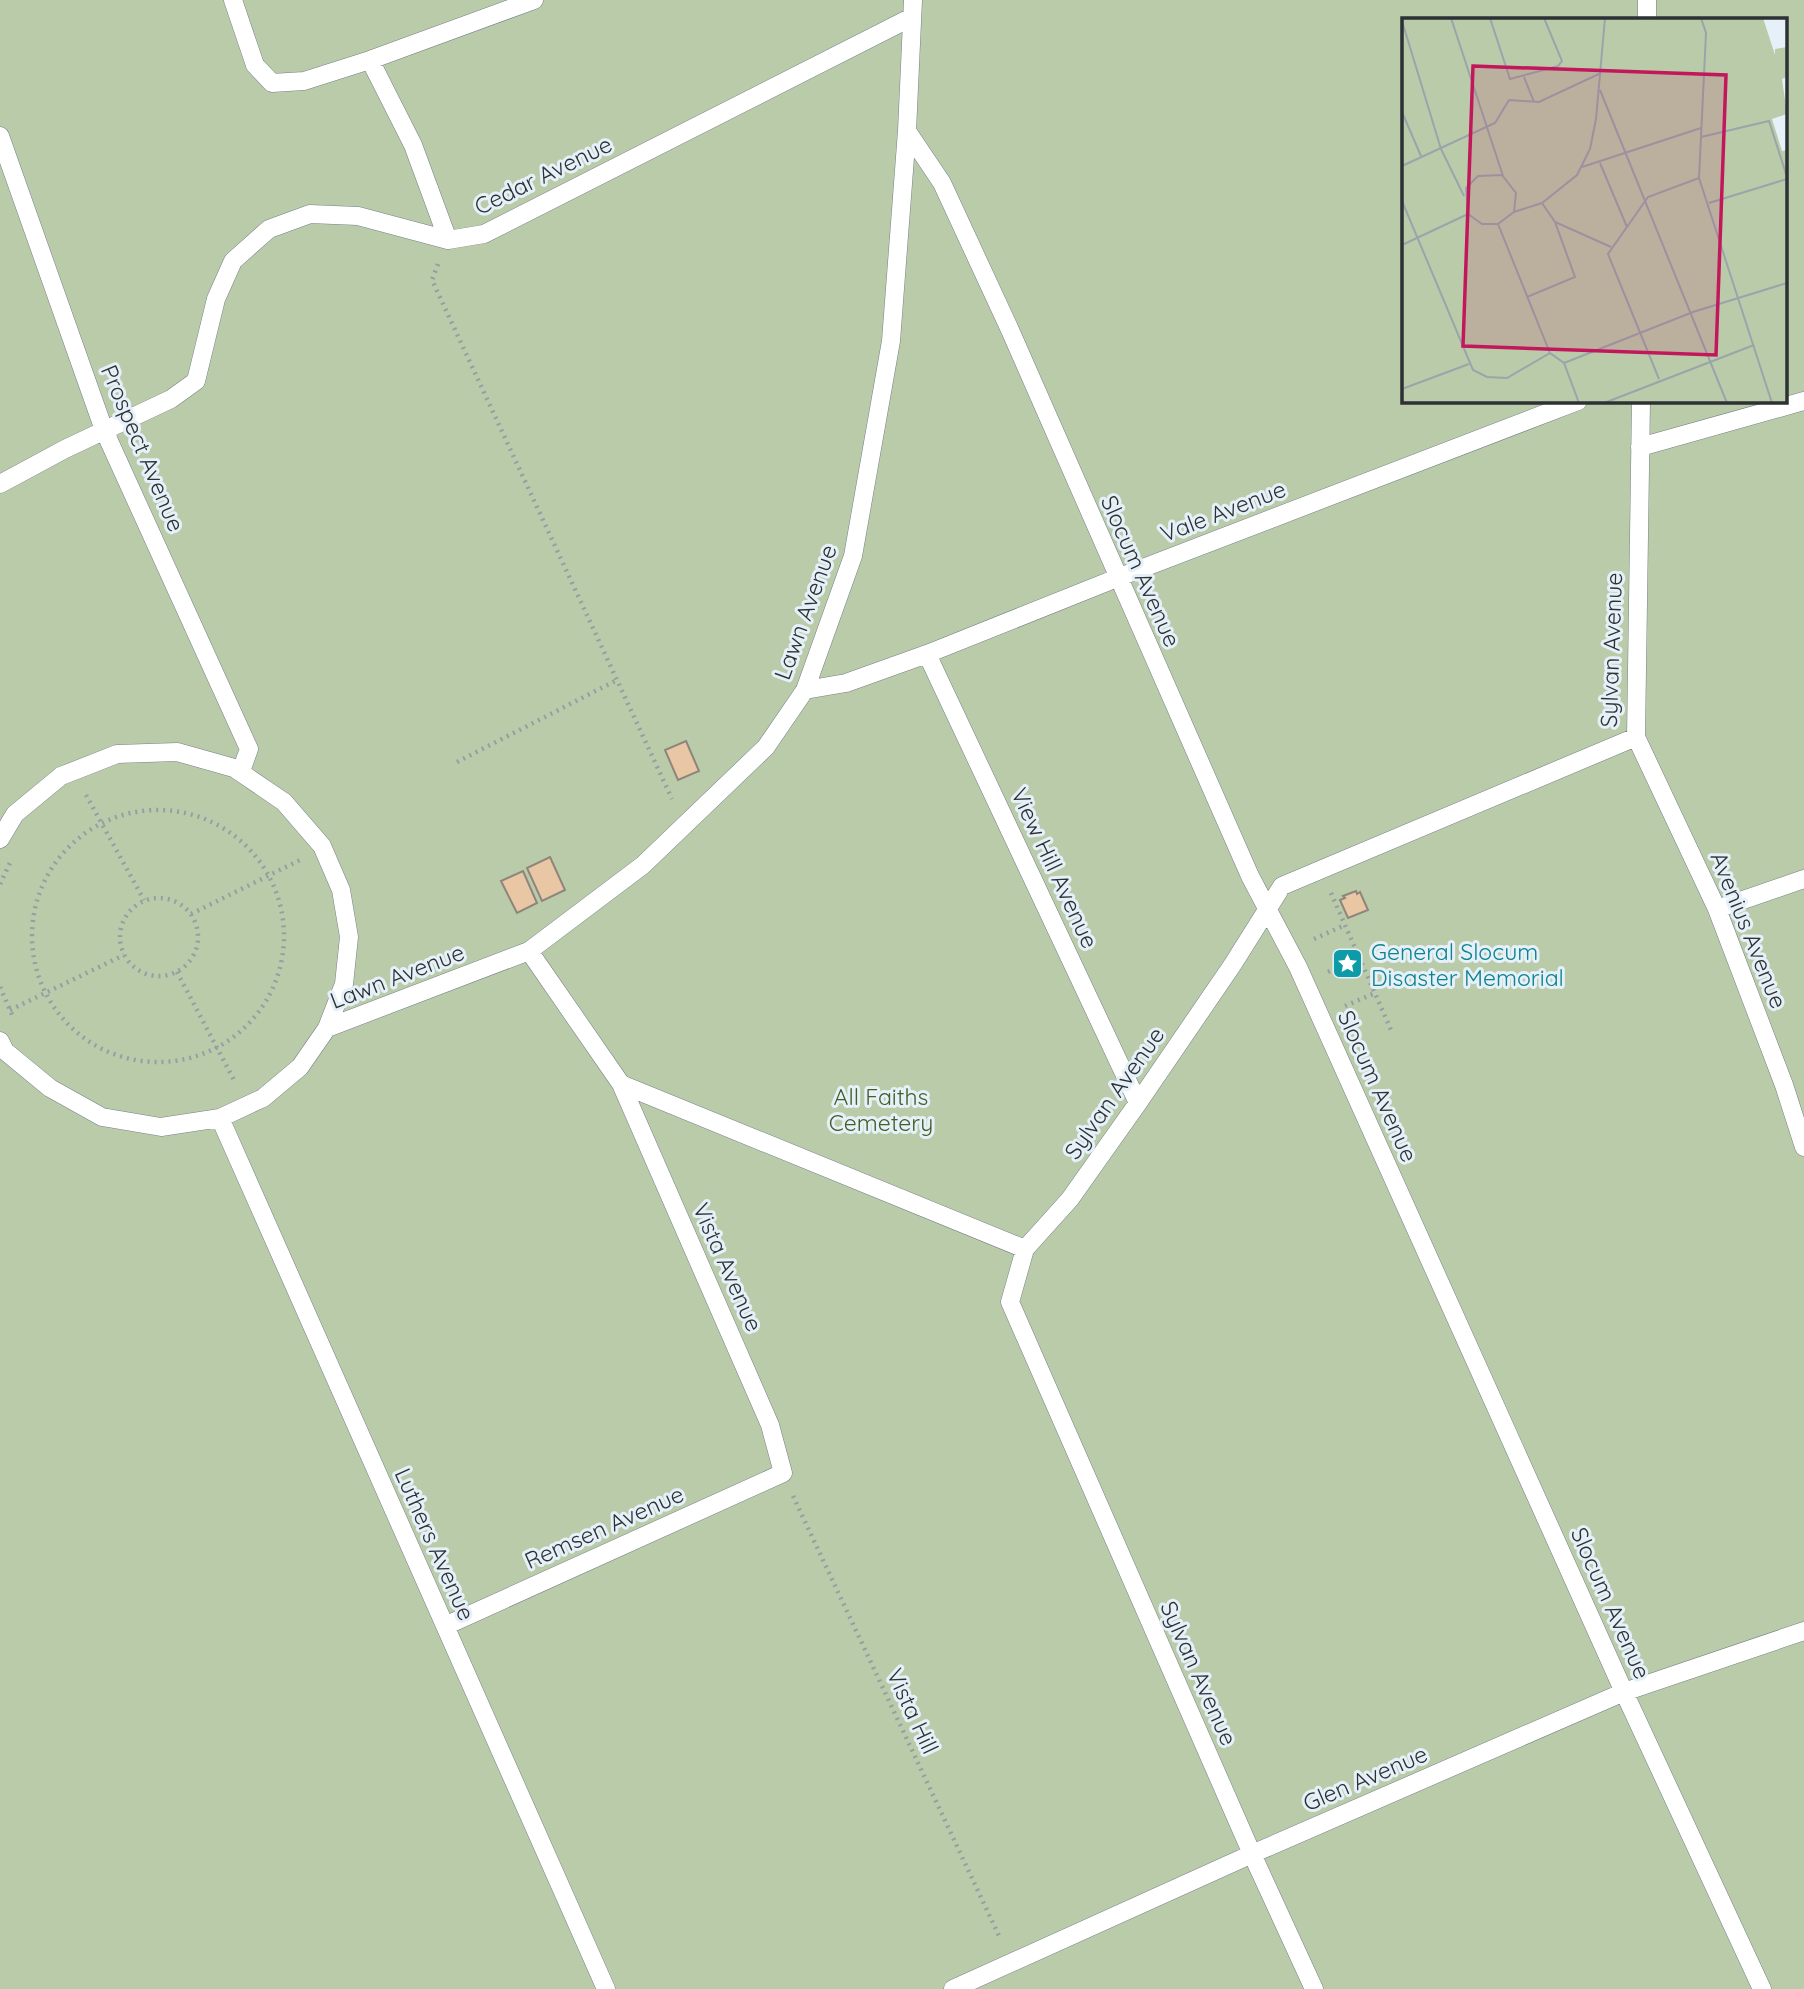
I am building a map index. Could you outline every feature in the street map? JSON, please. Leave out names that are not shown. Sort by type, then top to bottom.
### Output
[{"type":"lane","points":[[233,0],[255,65],[272,83],[304,81],[370,60],[534,0]]},
{"type":"lane","points":[[1647,0],[1647,18]]},
{"type":"lane","name":"Lawn Avenue","points":[[327,1028],[529,951],[643,865],[766,747],[805,690],[853,556],[891,341],[907,131],[912,8]]},
{"type":"lane","name":"Cedar Avenue","points":[[0,484],[104,430],[172,399],[196,381],[216,299],[233,261],[269,229],[310,214],[358,216],[448,240],[484,234],[912,8]]},
{"type":"lane","points":[[370,60],[413,145],[448,240]]},
{"type":"lane","name":"Slocum Avenue","points":[[907,131],[942,183],[1010,330],[1250,876],[1298,967],[1624,1692],[1762,1989]]},
{"type":"lane","name":"Prospect Avenue","points":[[0,136],[104,430],[249,748],[241,771]]},
{"type":"lane","points":[[1640,447],[1804,401]]},
{"type":"lane","name":"Vale Avenue","points":[[805,690],[846,683],[927,654],[1575,402]]},
{"type":"lane","name":"Sylvan Avenue","points":[[1314,1989],[1010,1302],[1026,1249],[1070,1199],[1138,1103],[1233,964],[1282,886],[1636,737],[1641,402]]},
{"type":"lane","name":"View Hill Avenue","points":[[927,654],[1138,1103]]},
{"type":"lane","name":"Avenius Avenue","points":[[1636,737],[1717,909],[1784,1085],[1804,1147]]},
{"type":"lane","points":[[0,839],[15,814],[61,776],[117,754],[177,752],[241,771],[284,802],[322,846],[341,890],[349,937],[344,984],[327,1028],[300,1067],[264,1098],[220,1118],[161,1127],[102,1117],[50,1088],[2,1048]]},
{"type":"lane","points":[[1717,909],[1804,878]]},
{"type":"lane","name":"Vista Avenue","points":[[529,951],[621,1084],[770,1425],[783,1473]]},
{"type":"lane","points":[[621,1084],[1026,1249]]},
{"type":"lane","name":"Luthers Avenue","points":[[220,1118],[606,1989]]},
{"type":"lane","name":"Remsen Avenue","points":[[445,1626],[783,1473]]},
{"type":"lane","name":"Glen Avenue","points":[[953,1989],[1252,1854],[1624,1692],[1804,1631]]},
{"type":"path","points":[[448,240],[432,280],[684,826]]},
{"type":"path","points":[[457,762],[617,680]]},
{"type":"path","points":[[83,788],[144,900]]},
{"type":"path","points":[[139,811],[177,811],[214,823],[246,845],[269,876],[281,906],[284,940],[279,972],[265,1003],[244,1028],[217,1047],[190,1058],[162,1062],[133,1059],[106,1051],[82,1037],[61,1017],[45,993],[33,951],[32,929],[37,896],[52,866],[66,849],[101,822],[139,811]]},
{"type":"path","points":[[0,884],[14,855]]},
{"type":"path","points":[[191,914],[308,856]]},
{"type":"path","points":[[1328,886],[1391,1030]]},
{"type":"path","points":[[165,898],[175,901],[191,914],[198,935],[197,946],[193,956],[177,972],[157,976],[147,974],[138,970],[124,955],[120,945],[122,923],[134,905],[144,900],[165,898]]},
{"type":"path","points":[[1308,941],[1345,925]]},
{"type":"path","points":[[10,1010],[124,955]]},
{"type":"path","points":[[177,972],[238,1086],[233,1089]]},
{"type":"path","points":[[0,987],[15,1023]]},
{"type":"path","points":[[1338,1009],[1375,993]]},
{"type":"path","name":"Vista Hill","points":[[783,1473],[1012,1964]]},
{"type":"green space","name":"All Faiths Cemetery","points":[[0,0],[1804,0],[1804,1989],[0,1989]]},
{"type":"building","points":[[686,741],[699,771],[678,780],[665,750]]},
{"type":"building","points":[[550,857],[565,890],[542,901],[527,868]]},
{"type":"building","points":[[523,871],[537,903],[517,913],[501,881]]},
{"type":"building","points":[[1356,891],[1357,894],[1360,892],[1368,910],[1348,918],[1340,900]]},
{"type":"place","name":"General Slocum Disaster Memorial","points":[[1348,964]]}]
